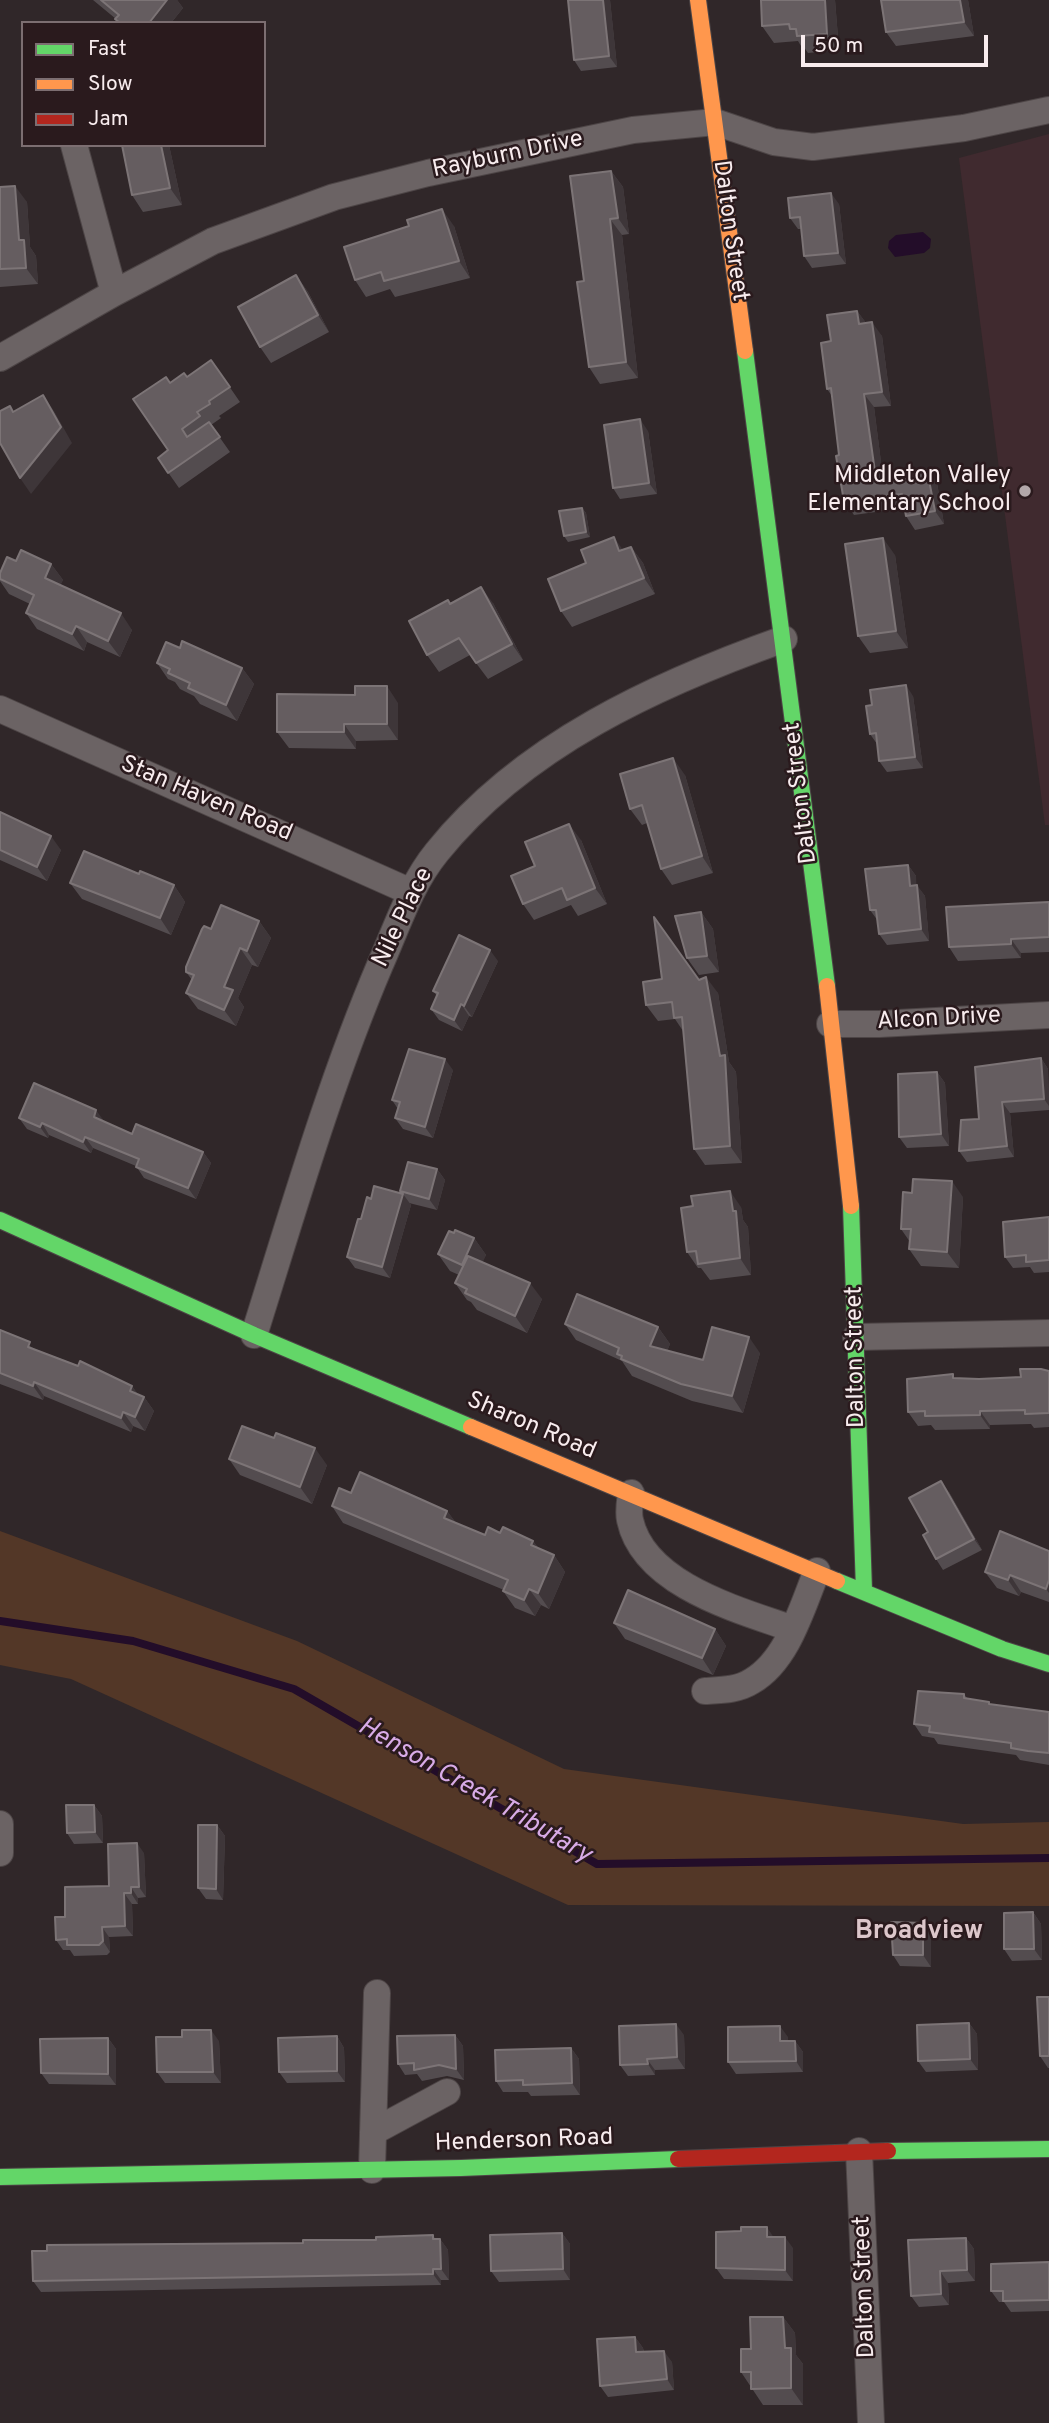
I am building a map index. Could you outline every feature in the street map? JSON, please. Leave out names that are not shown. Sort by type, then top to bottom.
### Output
[{"type":"street","name":"Dalton Street","points":[[698,0],[784,639],[841,1098],[854,1236],[864,1590]]},
{"type":"street","name":"Rayburn Drive","points":[[0,358],[213,241],[334,197],[522,152],[633,130],[715,122],[774,142],[813,147],[964,128],[1049,110]]},
{"type":"street","points":[[75,147],[114,293]]},
{"type":"street","name":"Nile Place","points":[[254,1335],[347,1042],[411,892],[435,854],[496,793],[554,748],[657,691],[784,639]]},
{"type":"street","name":"Stan Haven Road","points":[[0,709],[411,892]]},
{"type":"street","name":"Alcon Drive","points":[[830,1024],[1049,1015]]},
{"type":"street","name":"Sharon Road","points":[[0,1220],[254,1335],[957,1631],[1049,1664]]},
{"type":"street","points":[[856,1337],[1049,1333]]},
{"type":"street","points":[[631,1493],[629,1518],[636,1535],[644,1551],[665,1570],[687,1588],[793,1629]]},
{"type":"street","points":[[705,1691],[735,1689],[754,1681],[774,1661],[793,1629],[817,1571]]},
{"type":"street","points":[[0,1824],[0,1853]]},
{"type":"street","points":[[372,2170],[377,1993]]},
{"type":"street","points":[[373,2132],[447,2092]]},
{"type":"street","name":"Henderson Road","points":[[0,2177],[372,2170],[859,2151],[1049,2149]]},
{"type":"street","name":"Dalton Street","points":[[859,2151],[871,2423]]},
{"type":"shaded area","name":"Middleton Valley Elementary School","points":[[1049,134],[1049,825],[1045,825],[959,158]]},
{"type":"shaded area","points":[[923,232],[931,239],[930,248],[924,253],[895,257],[888,248],[889,241],[896,235]]},
{"type":"shaded area","points":[[0,1531],[297,1641],[564,1769],[963,1824],[1049,1822],[1049,1906],[568,1905],[71,1679],[0,1665]]},
{"type":"building","points":[[101,0],[167,0],[151,21],[118,21],[115,19],[119,15]]},
{"type":"building","points":[[568,0],[603,0],[609,56],[574,60]]},
{"type":"building","points":[[761,0],[825,0],[827,34],[797,36],[796,29],[790,29],[789,24],[762,26]]},
{"type":"building","points":[[881,0],[960,0],[964,22],[886,32]]},
{"type":"building","points":[[122,147],[161,147],[170,188],[132,195]]},
{"type":"building","points":[[611,171],[618,218],[610,219],[626,362],[589,367],[577,282],[584,281],[570,176]]},
{"type":"building","points":[[15,186],[19,240],[24,240],[26,268],[0,269],[0,187]]},
{"type":"building","points":[[831,193],[838,253],[804,256],[800,217],[790,218],[788,198]]},
{"type":"building","points":[[442,209],[459,261],[384,281],[381,272],[355,280],[344,247],[409,226],[407,220]]},
{"type":"building","points":[[296,275],[318,315],[260,347],[238,307]]},
{"type":"building","points":[[857,311],[859,324],[872,322],[882,392],[864,394],[876,479],[927,470],[935,511],[906,516],[902,494],[844,501],[836,456],[839,455],[831,388],[827,389],[821,343],[831,341],[827,315]]},
{"type":"building","points":[[211,360],[230,387],[209,401],[210,404],[197,412],[200,416],[182,429],[187,437],[209,422],[220,437],[168,473],[158,458],[168,450],[133,399],[166,377],[170,383],[184,373],[187,377]]},
{"type":"building","points":[[43,395],[61,427],[20,478],[0,443],[0,411],[10,406],[13,412]]},
{"type":"building","points":[[640,419],[649,483],[613,488],[604,425]]},
{"type":"building","points":[[582,508],[586,532],[564,536],[559,511]]},
{"type":"building","points":[[614,537],[619,551],[631,547],[644,578],[561,611],[548,579],[586,563],[581,550]]},
{"type":"building","points":[[883,538],[896,631],[858,636],[845,544]]},
{"type":"building","points":[[21,550],[51,564],[45,578],[121,613],[108,641],[76,626],[72,634],[26,613],[34,595],[0,579],[7,557],[16,561]]},
{"type":"building","points":[[481,587],[512,644],[476,663],[459,638],[427,655],[409,621],[448,600],[450,604]]},
{"type":"building","points":[[182,641],[242,668],[226,705],[188,688],[190,683],[168,673],[170,669],[157,663],[166,642],[180,648]]},
{"type":"building","points":[[906,685],[915,757],[879,761],[876,733],[870,734],[866,706],[872,705],[870,690]]},
{"type":"building","points":[[355,686],[387,686],[387,724],[344,724],[344,732],[277,732],[277,694],[355,695]]},
{"type":"building","points":[[673,758],[702,856],[661,869],[642,805],[630,809],[620,774]]},
{"type":"building","points":[[0,812],[51,836],[37,867],[0,850]]},
{"type":"building","points":[[569,824],[595,888],[567,900],[562,888],[523,904],[511,876],[535,866],[525,842]]},
{"type":"building","points":[[84,851],[174,885],[160,918],[70,883]]},
{"type":"building","points":[[908,865],[910,886],[917,885],[921,929],[879,934],[876,910],[870,910],[865,869]]},
{"type":"building","points":[[1049,902],[1049,937],[1011,939],[1011,944],[949,947],[946,907]]},
{"type":"building","points":[[221,905],[259,921],[247,951],[240,948],[224,987],[233,990],[224,1010],[186,993],[194,975],[186,972],[186,967],[202,929],[204,926],[211,929]]},
{"type":"building","points":[[701,912],[707,956],[687,958],[675,916]]},
{"type":"building","points":[[654,917],[699,980],[706,977],[720,1056],[725,1055],[730,1146],[694,1149],[682,1017],[674,1018],[672,1002],[646,1005],[643,982],[662,979]]},
{"type":"building","points":[[459,935],[490,950],[464,1006],[461,1004],[454,1020],[431,1009],[438,993],[433,991]]},
{"type":"building","points":[[409,1049],[445,1059],[425,1127],[395,1118],[400,1102],[392,1100]]},
{"type":"building","points":[[1041,1058],[1044,1099],[1002,1102],[1007,1146],[959,1151],[961,1120],[979,1119],[975,1067]]},
{"type":"building","points":[[937,1072],[941,1134],[899,1137],[898,1074]]},
{"type":"building","points":[[34,1083],[96,1110],[94,1117],[132,1134],[136,1124],[203,1152],[188,1188],[136,1167],[139,1159],[85,1137],[83,1142],[42,1123],[40,1127],[19,1118]]},
{"type":"building","points":[[408,1162],[437,1169],[429,1199],[400,1191]]},
{"type":"building","points":[[913,1179],[952,1181],[947,1252],[909,1249],[911,1229],[901,1229],[903,1192],[912,1193]]},
{"type":"building","points":[[374,1186],[403,1194],[382,1267],[347,1257],[358,1219],[361,1219],[367,1197],[371,1199]]},
{"type":"building","points":[[730,1191],[733,1211],[736,1211],[740,1258],[698,1264],[696,1251],[687,1252],[681,1208],[693,1206],[691,1196]]},
{"type":"building","points":[[1049,1217],[1049,1260],[1026,1262],[1026,1255],[1005,1257],[1003,1222]]},
{"type":"building","points":[[455,1230],[474,1238],[462,1265],[438,1254],[449,1231],[454,1233]]},
{"type":"building","points":[[468,1256],[530,1283],[515,1316],[465,1293],[467,1289],[455,1283]]},
{"type":"building","points":[[577,1294],[658,1327],[650,1346],[703,1360],[712,1327],[749,1337],[732,1396],[681,1384],[621,1359],[622,1356],[617,1354],[619,1348],[565,1324]]},
{"type":"building","points":[[0,1330],[30,1342],[28,1347],[78,1366],[80,1361],[132,1386],[130,1391],[144,1397],[135,1417],[123,1412],[121,1418],[34,1382],[33,1386],[0,1373]]},
{"type":"building","points":[[1020,1369],[1049,1371],[1049,1413],[1025,1414],[1025,1410],[980,1411],[980,1415],[925,1416],[925,1411],[908,1412],[907,1379],[953,1374],[953,1378],[1021,1377]]},
{"type":"building","points":[[242,1426],[274,1438],[276,1433],[315,1448],[300,1487],[229,1459]]},
{"type":"building","points":[[360,1472],[447,1511],[444,1518],[485,1535],[488,1527],[500,1533],[503,1527],[533,1541],[531,1545],[554,1555],[538,1593],[529,1589],[524,1600],[503,1591],[508,1580],[332,1506],[339,1488],[351,1493]]},
{"type":"building","points":[[941,1481],[974,1539],[936,1559],[923,1535],[928,1532],[909,1498]]},
{"type":"building","points":[[1000,1531],[1049,1551],[1049,1580],[1046,1589],[1010,1575],[1008,1580],[985,1572]]},
{"type":"building","points":[[628,1590],[715,1629],[702,1658],[614,1623]]},
{"type":"building","points":[[918,1691],[964,1694],[964,1698],[989,1704],[1049,1712],[1049,1753],[1011,1748],[1011,1743],[929,1732],[930,1726],[914,1724]]},
{"type":"building","points":[[66,1805],[94,1805],[95,1832],[67,1833]]},
{"type":"building","points":[[198,1825],[217,1825],[216,1889],[198,1888]]},
{"type":"building","points":[[137,1843],[139,1887],[131,1887],[131,1893],[124,1893],[125,1926],[102,1927],[103,1941],[99,1945],[67,1945],[67,1939],[56,1940],[55,1917],[65,1917],[65,1887],[109,1886],[108,1844]]},
{"type":"building","points":[[1033,1912],[1034,1949],[1004,1949],[1004,1913]]},
{"type":"building","points":[[891,1922],[923,1923],[923,1955],[893,1955]]},
{"type":"building","points":[[1037,1997],[1049,1997],[1049,2056],[1040,2056]]},
{"type":"building","points":[[969,2023],[970,2059],[918,2061],[917,2025]]},
{"type":"building","points":[[676,2024],[677,2057],[647,2059],[648,2064],[620,2065],[619,2026]]},
{"type":"building","points":[[780,2026],[780,2041],[795,2041],[796,2061],[728,2062],[728,2027]]},
{"type":"building","points":[[182,2030],[211,2030],[213,2072],[157,2072],[156,2037],[182,2037]]},
{"type":"building","points":[[455,2035],[456,2069],[439,2065],[414,2070],[414,2063],[398,2064],[397,2036]]},
{"type":"building","points":[[337,2036],[337,2071],[279,2072],[278,2038]]},
{"type":"building","points":[[108,2038],[108,2074],[41,2073],[40,2039]]},
{"type":"building","points":[[571,2048],[572,2083],[523,2085],[523,2080],[496,2081],[495,2050]]},
{"type":"building","points":[[741,2227],[767,2227],[767,2237],[785,2237],[785,2270],[716,2268],[716,2232],[741,2231]]},
{"type":"building","points":[[562,2233],[563,2269],[491,2271],[490,2235]]},
{"type":"building","points":[[433,2235],[433,2239],[440,2239],[441,2269],[433,2269],[433,2274],[33,2281],[32,2251],[47,2251],[47,2245],[303,2243],[303,2240],[376,2240],[376,2237]]},
{"type":"building","points":[[966,2238],[967,2270],[940,2271],[941,2294],[911,2296],[908,2240]]},
{"type":"building","points":[[1049,2262],[1049,2300],[1003,2301],[1003,2291],[991,2291],[991,2264]]},
{"type":"building","points":[[750,2317],[783,2317],[785,2348],[791,2348],[791,2388],[751,2389],[751,2372],[741,2372],[741,2349],[751,2349]]},
{"type":"building","points":[[635,2337],[636,2352],[664,2351],[667,2379],[600,2386],[597,2339]]},
{"type":"waterway","name":"Henson Creek Tributary","points":[[0,1621],[133,1641],[294,1689],[597,1864],[1049,1858]]},
{"type":"traffic: fast","points":[[745,351],[827,986]]},
{"type":"traffic: fast","points":[[851,1206],[864,1590]]},
{"type":"traffic: fast","points":[[0,1220],[254,1335],[471,1427]]},
{"type":"traffic: fast","points":[[837,1581],[1002,1649],[1049,1664]]},
{"type":"traffic: fast","points":[[888,2151],[1049,2149]]},
{"type":"traffic: fast","points":[[0,2177],[461,2168],[678,2159]]},
{"type":"traffic: slow","points":[[698,0],[745,351]]},
{"type":"traffic: slow","points":[[827,986],[851,1206]]},
{"type":"traffic: slow","points":[[471,1427],[837,1581]]},
{"type":"traffic: jam","points":[[678,2159],[888,2151]]},
{"type":"place","name":"Middleton Valley Elementary School","points":[[1025,491]]},
{"type":"district","name":"Broadview","points":[[919,1933]]}]
